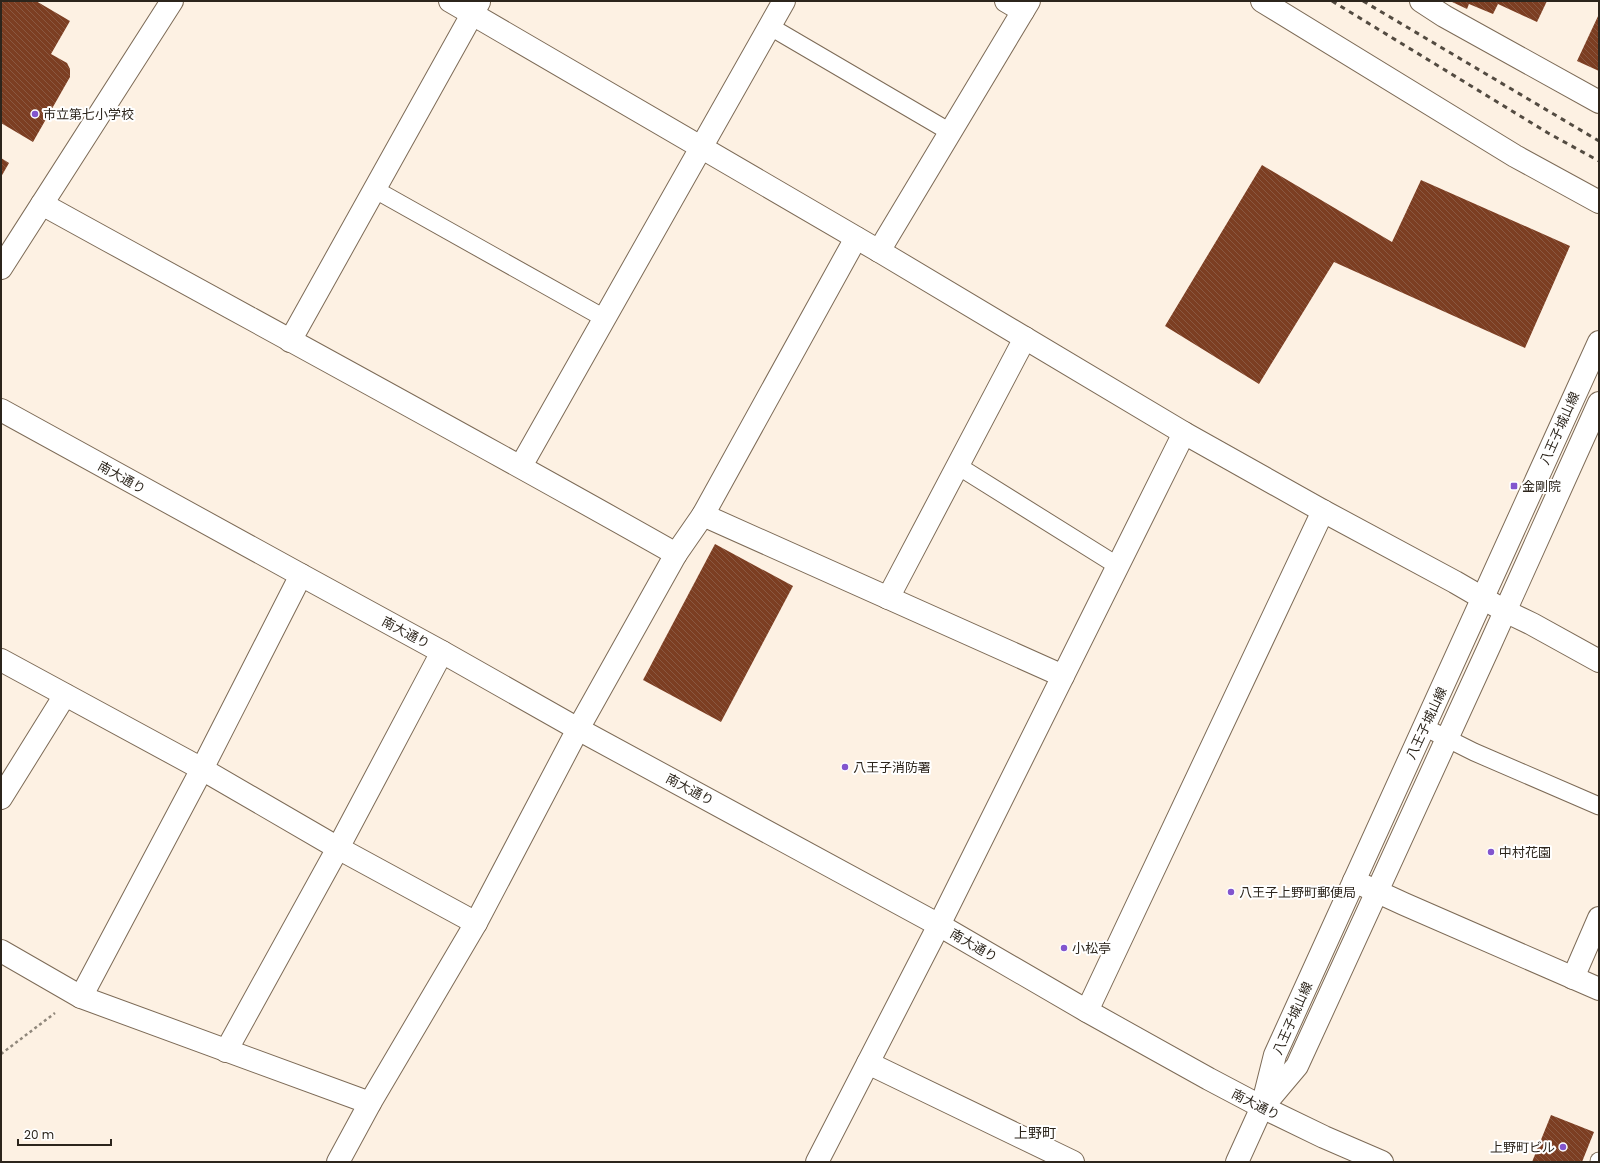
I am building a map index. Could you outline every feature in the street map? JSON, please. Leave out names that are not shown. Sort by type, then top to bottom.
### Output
[{"type":"street","points":[[1,268],[172,1]]},
{"type":"street","points":[[450,1],[476,8],[701,147],[879,251],[1184,433],[1483,598],[1505,612],[1532,624],[1599,661]]},
{"type":"street","points":[[521,466],[784,1]]},
{"type":"street","points":[[1262,1],[1514,156],[1599,202]]},
{"type":"street","points":[[1421,1],[1444,16],[1599,102]]},
{"type":"street","points":[[879,251],[950,132],[1019,4]]},
{"type":"street","points":[[290,341],[476,8]]},
{"type":"street","points":[[42,204],[521,466],[676,554]]},
{"type":"street","points":[[338,1162],[370,1103],[476,923],[578,729],[676,554],[703,515],[856,238]]},
{"type":"street","points":[[888,598],[1025,338]]},
{"type":"street","name":"八王子城山線","points":[[1237,1162],[1262,1108],[1275,1055],[1599,342]]},
{"type":"street","name":"八王子城山線","points":[[1262,1108],[1297,1066],[1378,892],[1599,403]]},
{"type":"street","name":"南大通り","points":[[1,410],[442,652],[578,729],[939,925],[1087,1011],[1262,1108],[1382,1162]]},
{"type":"street","points":[[817,1162],[939,925],[1184,433]]},
{"type":"street","points":[[1087,1011],[1323,511]]},
{"type":"street","points":[[703,515],[1063,676]]},
{"type":"street","points":[[73,999],[202,769],[301,575]]},
{"type":"street","points":[[226,1051],[338,848],[442,652]]},
{"type":"street","points":[[1,660],[202,769],[338,848],[476,923]]},
{"type":"street","points":[[1,798],[65,695]]},
{"type":"street","points":[[1354,880],[1378,892],[1599,989]]},
{"type":"street","points":[[1573,978],[1599,918]]},
{"type":"street","points":[[1,951],[73,999],[226,1051],[370,1103]]},
{"type":"street","points":[[868,1063],[1073,1162]]},
{"type":"lane","points":[[769,26],[950,132]]},
{"type":"lane","points":[[374,189],[604,318]]},
{"type":"lane","points":[[958,466],[1118,566]]},
{"type":"lane","points":[[1424,728],[1599,806]]},
{"type":"path","points":[[1,1054],[73,999]]},
{"type":"building","points":[[1,1],[36,1],[70,21],[51,54],[67,63],[70,69],[70,77],[33,142],[1,123]]},
{"type":"building","points":[[1450,1],[1547,1],[1537,22],[1498,4],[1493,14],[1469,4],[1467,9]]},
{"type":"building","points":[[1599,14],[1599,71],[1577,61]]},
{"type":"building","points":[[1,158],[9,163],[1,177]]},
{"type":"building","points":[[1262,165],[1392,242],[1421,180],[1570,246],[1525,348],[1334,262],[1259,384],[1165,326]]},
{"type":"building","points":[[715,544],[793,586],[721,722],[643,680]]},
{"type":"building","name":"上野町ビル","points":[[1551,1115],[1594,1132],[1582,1162],[1532,1162]]},
{"type":"railway","points":[[1332,1],[1548,133],[1599,161]]},
{"type":"railway","points":[[1363,1],[1599,141]]},
{"type":"place","name":"市立第七小学校","points":[[35,114]]},
{"type":"place","name":"金剛院","points":[[1514,486]]},
{"type":"place","name":"八王子消防署","points":[[845,767]]},
{"type":"place","name":"中村花園","points":[[1491,852]]},
{"type":"place","name":"八王子上野町郵便局","points":[[1231,892]]},
{"type":"place","name":"小松亭","points":[[1064,948]]},
{"type":"place","name":"上野町ビル","points":[[1563,1147]]},
{"type":"district","name":"上野町","points":[[1035,1133]]}]
